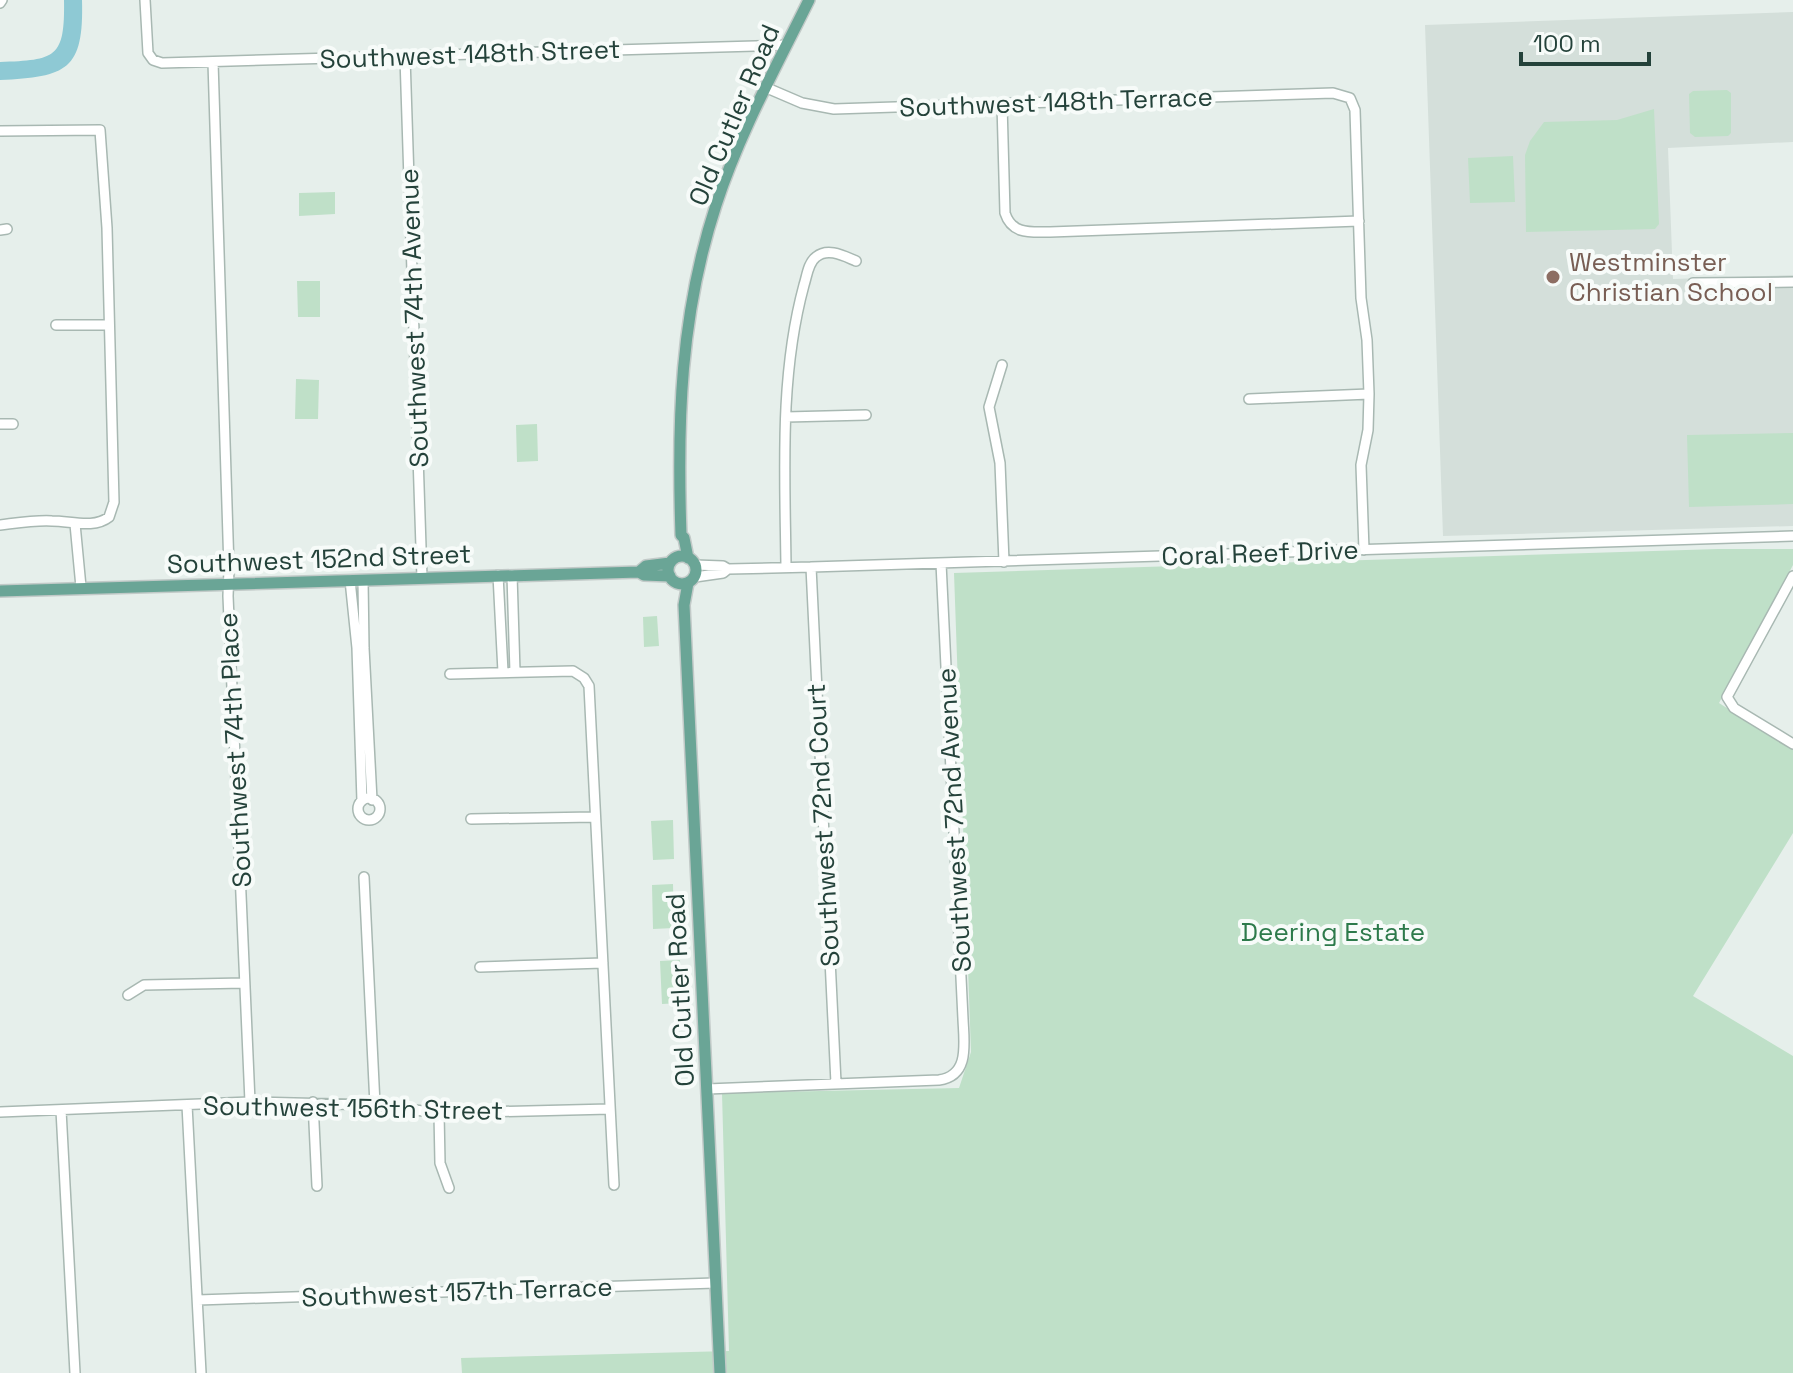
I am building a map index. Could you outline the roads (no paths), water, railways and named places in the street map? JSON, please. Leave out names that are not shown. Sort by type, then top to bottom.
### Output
[{"type":"main road","name":"Old Cutler Road","points":[[720,1373],[684,605],[677,538],[681,535],[679,414],[694,291],[721,190],[809,0]]},
{"type":"main road","name":"Southwest 152nd Street","points":[[0,591],[498,575],[639,572],[644,575],[682,570]]},
{"type":"street","name":"Southwest 148th Street","points":[[145,0],[147,46],[153,60],[162,63],[787,45]]},
{"type":"street","name":"Southwest 74th Avenue","points":[[405,57],[422,578]]},
{"type":"street","name":"Southwest 74th Place","points":[[213,62],[228,583],[250,1102]]},
{"type":"street","name":"Southwest 148th Terrace","points":[[767,88],[802,103],[825,108],[1333,93],[1348,97],[1355,110],[1359,221]]},
{"type":"street","points":[[1002,104],[1007,220],[1018,230],[1050,232],[1359,221],[1369,394],[1368,430],[1361,465],[1364,550]]},
{"type":"street","points":[[0,131],[100,130],[107,228],[114,502],[109,517],[99,523],[48,521],[0,525]]},
{"type":"street","points":[[786,567],[784,491],[790,356],[810,264],[820,254],[831,252],[856,261]]},
{"type":"street","points":[[1693,283],[1793,282]]},
{"type":"street","points":[[56,325],[108,325]]},
{"type":"street","points":[[1002,365],[989,410],[1000,460],[1004,562]]},
{"type":"street","points":[[1249,399],[1369,394]]},
{"type":"street","points":[[786,417],[866,415]]},
{"type":"street","points":[[0,424],[13,424]]},
{"type":"street","points":[[75,524],[76,547],[79,550],[78,587]]},
{"type":"street","name":"Coral Reef Drive","points":[[682,570],[723,573],[728,569],[1793,536]]},
{"type":"street","name":"Southwest 72nd Avenue","points":[[836,1083],[939,1080],[956,1076],[963,1056],[941,563]]},
{"type":"street","name":"Southwest 72nd Court","points":[[811,567],[836,1083]]},
{"type":"street","points":[[498,575],[503,672]]},
{"type":"street","points":[[512,575],[515,672]]},
{"type":"street","points":[[357,580],[367,800]]},
{"type":"street","points":[[1792,582],[1727,699],[1734,708],[1793,744]]},
{"type":"street","points":[[450,674],[570,671],[581,675],[589,689],[614,1185]]},
{"type":"street","points":[[471,819],[594,817]]},
{"type":"street","points":[[364,877],[375,1105]]},
{"type":"street","points":[[480,967],[603,963]]},
{"type":"street","points":[[128,995],[144,985],[244,983]]},
{"type":"street","points":[[707,1089],[836,1083]]},
{"type":"street","name":"Southwest 156th Street","points":[[0,1112],[250,1102],[375,1105],[439,1113],[610,1109]]},
{"type":"street","points":[[313,1102],[317,1186]]},
{"type":"street","points":[[187,1105],[201,1373]]},
{"type":"street","points":[[61,1110],[75,1373]]},
{"type":"street","points":[[439,1113],[440,1163],[449,1188]]},
{"type":"street","name":"Southwest 157th Terrace","points":[[198,1300],[715,1283]]},
{"type":"water","points":[[64,0],[82,0],[79,42],[75,55],[67,65],[41,76],[0,80],[0,62],[45,57],[59,45]]},
{"type":"place","name":"Westminster Christian School","points":[[1553,277]]},
{"type":"park label","name":"Deering Estate","points":[[1333,932]]}]
